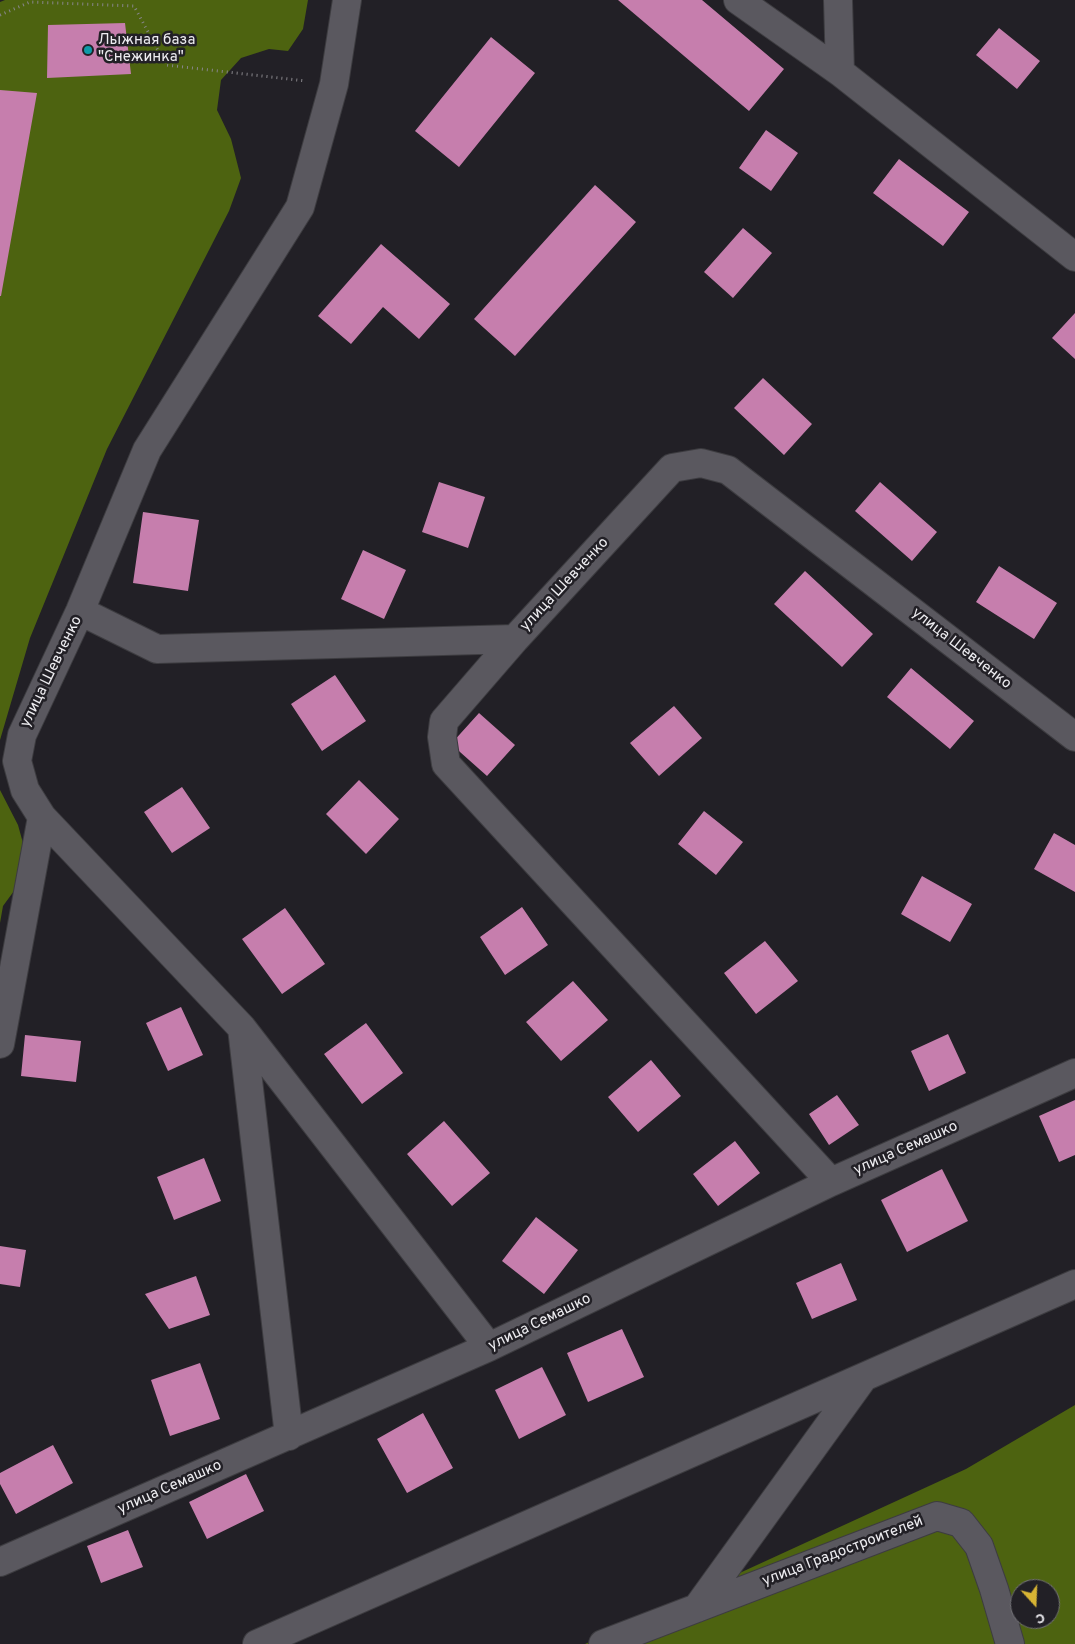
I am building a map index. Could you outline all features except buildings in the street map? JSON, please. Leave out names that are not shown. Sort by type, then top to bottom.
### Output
[{"type":"street","points":[[80,611],[147,450],[300,207],[334,84],[347,0]]},
{"type":"street","points":[[738,0],[840,72],[1075,258]]},
{"type":"street","points":[[838,0],[840,72]]},
{"type":"street","name":"улица Шевченко","points":[[489,1347],[242,1028],[42,817],[25,790],[16,761],[22,735],[80,611],[157,649],[515,639],[672,468],[701,462],[728,470],[1075,737]]},
{"type":"street","points":[[515,639],[444,722],[442,737],[446,764],[831,1182]]},
{"type":"street","points":[[0,1044],[42,817]]},
{"type":"street","points":[[242,1028],[289,1436]]},
{"type":"street","name":"улица Семашко","points":[[0,1562],[489,1347],[831,1182],[1075,1073]]},
{"type":"street","points":[[256,1644],[1075,1284]]},
{"type":"street","points":[[697,1608],[864,1377]]},
{"type":"street","name":"улица Градостроителей","points":[[603,1644],[937,1516],[961,1523],[979,1546],[1010,1644]]},
{"type":"path","points":[[0,15],[30,1],[134,6],[166,65],[334,84]]},
{"type":"green space","points":[[5,0],[308,0],[303,29],[288,51],[269,49],[241,58],[221,80],[217,110],[231,139],[241,178],[229,211],[107,449],[30,638],[0,740],[0,2]]},
{"type":"green space","points":[[0,790],[18,825],[26,854],[22,880],[3,906],[0,923]]},
{"type":"green space","points":[[1075,1405],[1075,1644],[585,1644],[966,1469]]},
{"type":"place","name":"Лыжная база \"Снежинка\"","points":[[88,50]]}]
